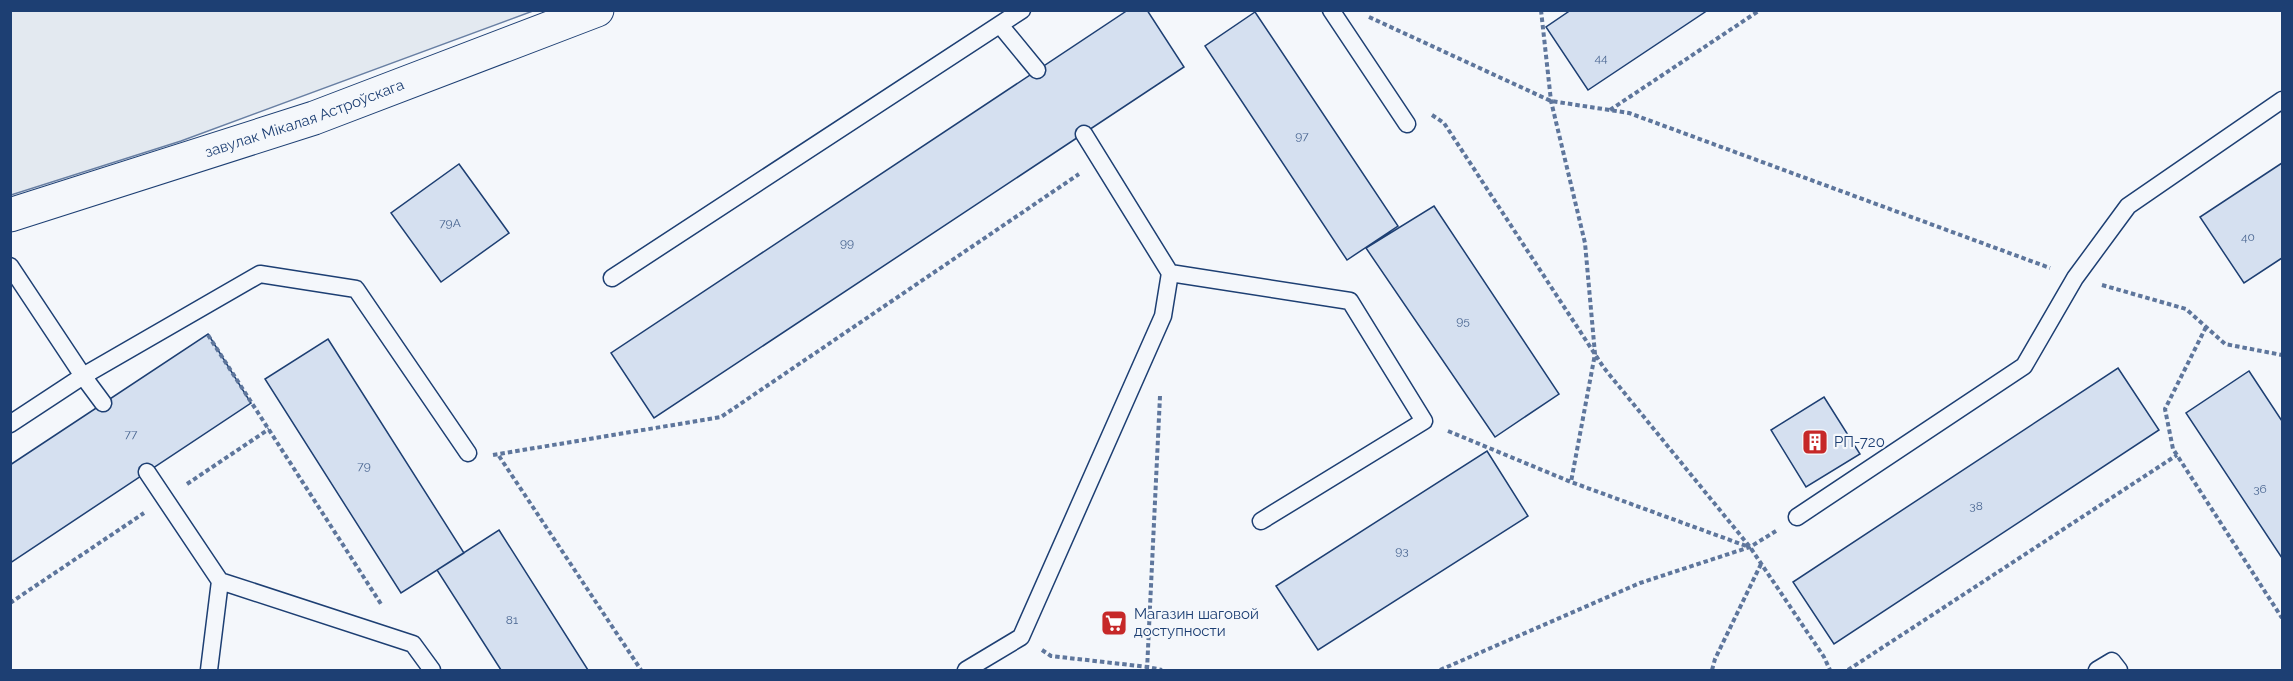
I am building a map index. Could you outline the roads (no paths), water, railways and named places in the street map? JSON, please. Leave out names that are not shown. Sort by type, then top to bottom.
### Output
[{"type":"street","name":"завулак Мікалая Астроўскага","points":[[10,215],[314,118],[597,10]]},
{"type":"lane","points":[[612,278],[1022,10]]},
{"type":"lane","points":[[1331,10],[1407,124]]},
{"type":"lane","points":[[1000,25],[1037,70]]},
{"type":"lane","points":[[1797,517],[2024,366],[2076,278],[2128,206],[2283,100]]},
{"type":"lane","points":[[966,670],[1021,637],[1163,316],[1170,273],[1084,134]]},
{"type":"lane","points":[[10,266],[103,403]]},
{"type":"lane","points":[[1170,273],[1350,301],[1424,421],[1261,521]]},
{"type":"lane","points":[[10,424],[83,376],[260,274],[356,289],[468,453]]},
{"type":"lane","points":[[147,472],[220,581],[413,644],[432,670]]},
{"type":"lane","points":[[209,670],[220,581]]},
{"type":"lane","points":[[2097,670],[2112,661],[2119,670]]},
{"type":"place","name":"РП-720","points":[[1815,442]]},
{"type":"place","name":"Магазин шаговой доступности","points":[[1114,623]]}]
